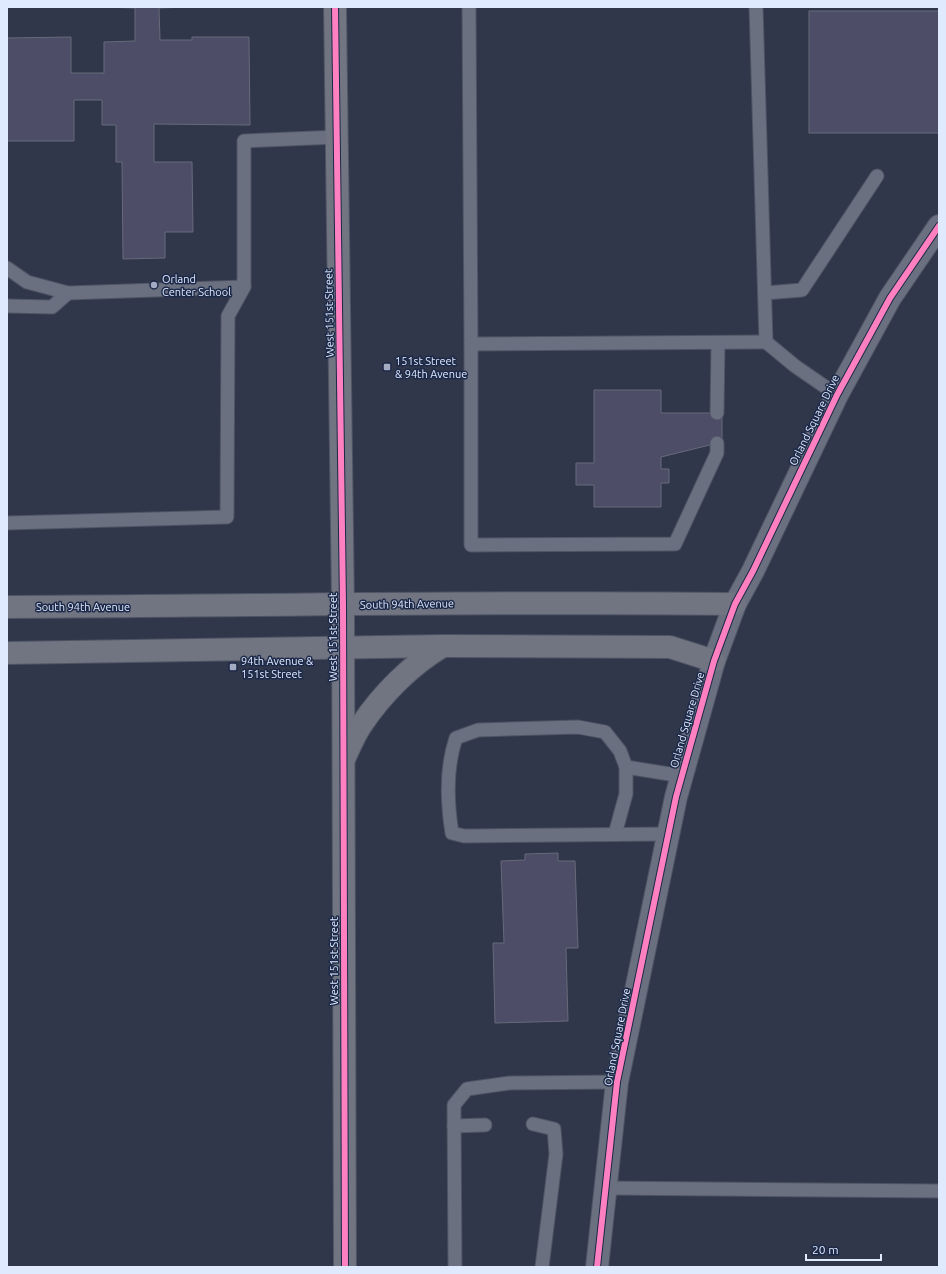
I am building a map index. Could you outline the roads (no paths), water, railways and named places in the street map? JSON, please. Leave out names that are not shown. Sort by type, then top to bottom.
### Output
[{"type":"street","name":"West 151st Street","points":[[336,7],[343,647],[345,1267]]},
{"type":"street","name":"Orland Square Drive","points":[[597,1267],[618,1082],[668,834],[682,776],[714,661],[735,604],[753,571],[837,395],[890,298],[939,226]]},
{"type":"street","name":"South 94th Avenue","points":[[7,607],[604,602],[735,604]]},
{"type":"street","points":[[343,759],[361,724],[383,697],[411,669],[429,654],[443,646]]},
{"type":"street","points":[[7,653],[443,646],[670,647],[714,661]]},
{"type":"lane","points":[[469,7],[471,545],[675,544],[717,453],[717,443]]},
{"type":"lane","points":[[756,7],[766,342]]},
{"type":"lane","points":[[7,523],[227,518],[228,316],[244,287],[244,141],[337,137]]},
{"type":"lane","points":[[765,293],[802,290],[877,176]]},
{"type":"lane","points":[[7,268],[27,282],[68,293],[244,287]]},
{"type":"lane","points":[[7,306],[52,307],[68,293]]},
{"type":"lane","points":[[471,344],[766,342],[795,366],[837,395]]},
{"type":"lane","points":[[717,413],[718,343]]},
{"type":"lane","points":[[615,834],[626,794],[626,767],[620,751],[605,732],[578,727],[478,730],[456,738],[450,755],[449,815],[452,833],[464,836],[668,834]]},
{"type":"lane","points":[[626,767],[682,776]]},
{"type":"lane","points":[[455,1267],[454,1104],[467,1089],[510,1083],[618,1082]]},
{"type":"lane","points":[[533,1124],[554,1129],[556,1154],[542,1267]]},
{"type":"lane","points":[[454,1126],[485,1126]]},
{"type":"lane","points":[[605,1188],[939,1191]]},
{"type":"place","name":"Orland Center School","points":[[154,285]]},
{"type":"place","name":"151st Street & 94th Avenue","points":[[387,367]]},
{"type":"place","name":"94th Avenue & 151st Street","points":[[233,667]]}]
